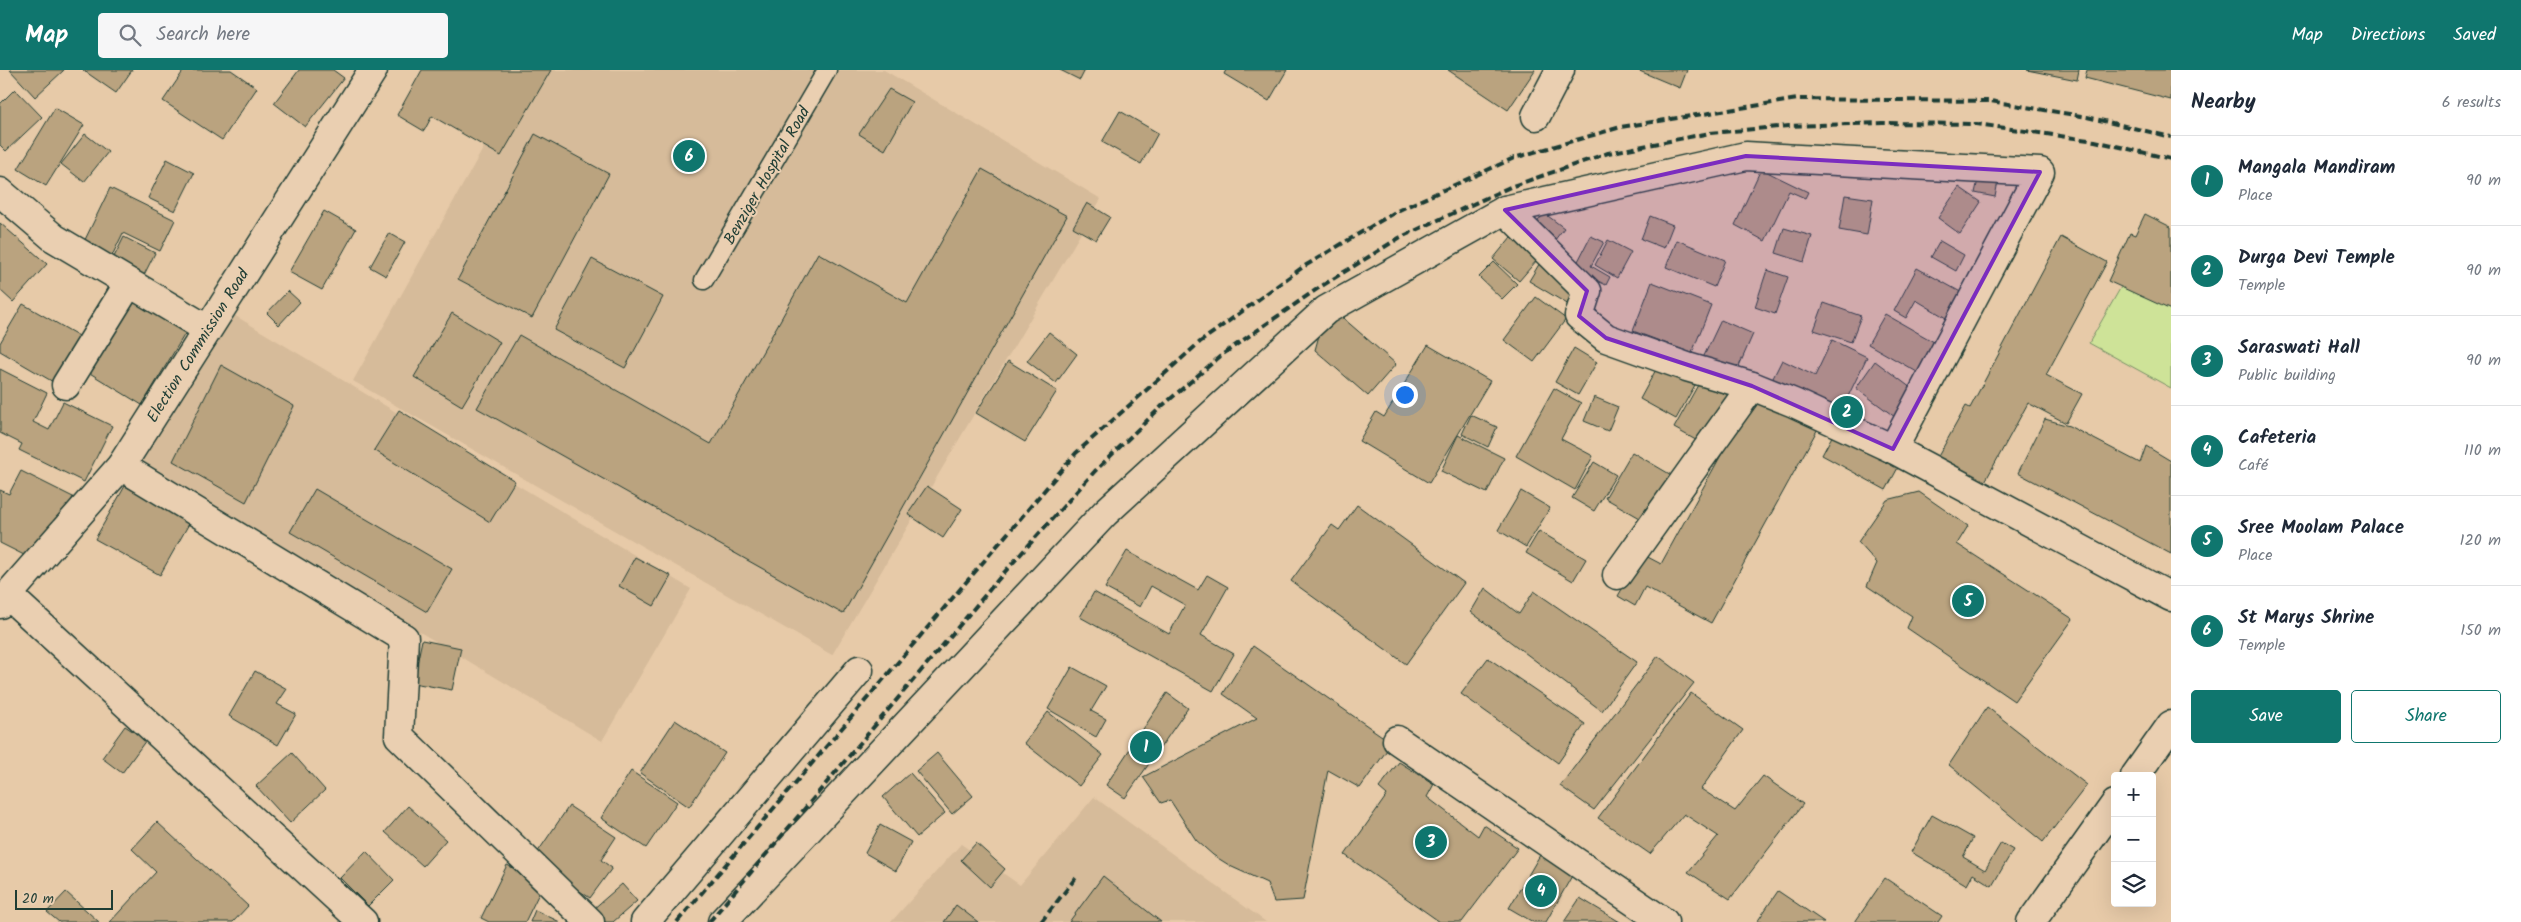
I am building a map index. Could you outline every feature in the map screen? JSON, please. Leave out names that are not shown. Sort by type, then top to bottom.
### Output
[{"type":"street","points":[[1536,116],[1560,70]]},
{"type":"street","name":"Election Commission Road","points":[[4,600],[121,466],[208,329],[363,74]]},
{"type":"street","points":[[722,922],[1104,512],[1326,310],[1505,210],[1746,156],[2040,172],[1893,449]]},
{"type":"street","points":[[0,192],[54,238],[208,329]]},
{"type":"street","points":[[1505,210],[1587,290],[1579,316],[1606,338],[1687,368],[1752,386],[1794,402],[1893,449],[2171,597]]},
{"type":"street","points":[[66,385],[129,283]]},
{"type":"street","points":[[1617,575],[1752,386]]},
{"type":"street","points":[[121,466],[404,638],[399,736],[590,922]]},
{"type":"street","points":[[4,600],[363,922]]},
{"type":"street","points":[[645,922],[859,670]]},
{"type":"street","points":[[2138,772],[2171,724]]},
{"type":"street","points":[[1398,740],[1664,922]]},
{"type":"street","points":[[2031,922],[2111,810]]},
{"type":"lane","name":"Benziger Hospital Road","points":[[704,280],[827,70]]},
{"type":"highlighted area","points":[[1746,156],[2040,172],[1893,449],[1752,386],[1606,338],[1579,316],[1587,291],[1505,210]]},
{"type":"shaded area","points":[[527,70],[884,70],[1101,199],[832,655],[353,381]]},
{"type":"shaded area","points":[[234,315],[691,589],[602,741],[137,463]]},
{"type":"shaded area","points":[[1094,797],[1266,922],[891,922],[961,844],[1020,885]]},
{"type":"green space","points":[[2141,252],[2171,269],[2171,388],[2089,343]]},
{"type":"building","points":[[10,70],[64,70],[35,97]]},
{"type":"building","points":[[83,70],[132,70],[116,93]]},
{"type":"building","points":[[184,70],[231,70],[257,88],[222,140],[163,101]]},
{"type":"building","points":[[299,70],[333,70],[344,78],[305,127],[274,103]]},
{"type":"building","points":[[422,70],[551,70],[501,156],[432,116],[424,131],[397,115]]},
{"type":"building","points":[[1060,70],[1085,70],[1080,80]]},
{"type":"building","points":[[1226,70],[1287,70],[1269,101],[1224,74]]},
{"type":"building","points":[[1448,70],[1535,70],[1508,110]]},
{"type":"building","points":[[1637,70],[1687,70],[1680,88]]},
{"type":"building","points":[[2027,70],[2079,70],[2077,80]]},
{"type":"building","points":[[2087,70],[2171,70],[2171,100],[2085,78]]},
{"type":"building","points":[[15,89],[42,117],[6,151],[0,145],[0,104]]},
{"type":"building","points":[[889,89],[912,102],[885,150],[859,134]]},
{"type":"building","points":[[55,108],[84,125],[46,186],[18,169]]},
{"type":"building","points":[[1120,111],[1158,133],[1141,164],[1102,142]]},
{"type":"building","points":[[85,134],[108,152],[84,182],[61,164]]},
{"type":"building","points":[[535,134],[609,174],[532,318],[458,279]]},
{"type":"building","points":[[167,159],[194,173],[175,211],[148,198]]},
{"type":"building","points":[[982,169],[1067,216],[843,614],[477,408],[519,335],[711,444],[818,253],[907,303]]},
{"type":"building","points":[[1761,169],[1808,192],[1805,198],[1789,191],[1765,241],[1735,225]]},
{"type":"building","points":[[1980,171],[1999,176],[1995,197],[1975,193]]},
{"type":"building","points":[[1959,187],[1981,202],[1960,234],[1938,218]]},
{"type":"building","points":[[110,188],[175,220],[160,251],[123,233],[109,262],[81,248]]},
{"type":"building","points":[[1845,195],[1873,199],[1867,235],[1839,230]]},
{"type":"building","points":[[1087,203],[1110,217],[1096,240],[1073,227]]},
{"type":"building","points":[[324,211],[356,229],[322,290],[289,272]]},
{"type":"building","points":[[1544,213],[1564,228],[1551,245],[1531,231]]},
{"type":"building","points":[[2145,214],[2171,227],[2171,310],[2108,281],[2130,233],[2135,235]]},
{"type":"building","points":[[1650,216],[1673,225],[1664,248],[1641,239]]},
{"type":"building","points":[[0,223],[47,264],[13,302],[0,290]]},
{"type":"building","points":[[1784,228],[1812,236],[1804,262],[1776,253]]},
{"type":"building","points":[[389,233],[405,242],[386,276],[370,267]]},
{"type":"building","points":[[1591,236],[1604,242],[1591,266],[1610,277],[1606,285],[1574,269]]},
{"type":"building","points":[[124,237],[155,253],[141,281],[110,265]]},
{"type":"building","points":[[1511,237],[1537,260],[1519,281],[1493,259]]},
{"type":"building","points":[[2061,237],[2107,262],[2046,375],[2082,394],[2066,423],[2028,403],[1982,487],[1935,462],[1966,406],[1970,408]]},
{"type":"building","points":[[1608,240],[1631,252],[1617,278],[1595,265]]},
{"type":"building","points":[[1677,240],[1725,260],[1714,287],[1666,267]]},
{"type":"building","points":[[1940,241],[1964,255],[1956,271],[1931,257]]},
{"type":"building","points":[[592,259],[663,297],[625,368],[554,330]]},
{"type":"building","points":[[1541,261],[1591,291],[1579,311],[1529,281]]},
{"type":"building","points":[[1494,262],[1517,284],[1502,299],[1479,277]]},
{"type":"building","points":[[1917,268],[1966,295],[1951,321],[1916,300],[1906,318],[1894,311]]},
{"type":"building","points":[[1767,270],[1788,277],[1775,314],[1755,307]]},
{"type":"building","points":[[1652,282],[1711,305],[1692,353],[1633,331]]},
{"type":"building","points":[[288,291],[300,302],[279,325],[267,313]]},
{"type":"building","points":[[135,295],[189,327],[142,405],[88,372]]},
{"type":"building","points":[[1536,297],[1566,319],[1534,362],[1504,340]]},
{"type":"building","points":[[1824,303],[1861,316],[1851,342],[1814,330]]},
{"type":"building","points":[[23,304],[81,337],[55,383],[0,351],[0,343]]},
{"type":"building","points":[[1326,310],[1343,318],[1396,364],[1368,396],[1315,350]]},
{"type":"building","points":[[452,313],[500,342],[462,406],[414,377]]},
{"type":"building","points":[[1885,314],[1941,346],[1924,376],[1868,344]]},
{"type":"building","points":[[1721,320],[1753,334],[1736,373],[1703,358]]},
{"type":"building","points":[[1049,332],[1077,354],[1056,383],[1027,361]]},
{"type":"building","points":[[1832,340],[1867,357],[1840,413],[1772,380],[1782,360],[1815,376]]},
{"type":"building","points":[[1428,345],[1490,381],[1429,483],[1359,441],[1376,412],[1384,417]]},
{"type":"building","points":[[1574,348],[1597,362],[1578,395],[1555,382]]},
{"type":"building","points":[[1008,361],[1057,391],[1025,442],[976,413]]},
{"type":"building","points":[[1875,361],[1919,394],[1899,420],[1856,388]]},
{"type":"building","points":[[1659,364],[1695,385],[1676,419],[1640,399]]},
{"type":"building","points":[[221,365],[294,406],[246,502],[173,461]]},
{"type":"building","points":[[0,369],[47,393],[33,422],[49,430],[63,402],[112,426],[84,482],[19,450],[22,444],[0,433]]},
{"type":"building","points":[[1703,376],[1733,393],[1703,444],[1674,428]]},
{"type":"building","points":[[1554,388],[1581,403],[1561,439],[1593,456],[1575,490],[1516,456]]},
{"type":"building","points":[[1758,388],[1821,423],[1711,623],[1645,587],[1635,606],[1618,596],[1642,554],[1661,564]]},
{"type":"building","points":[[1594,397],[1618,407],[1608,431],[1584,421]]},
{"type":"building","points":[[399,410],[515,481],[490,522],[374,450]]},
{"type":"building","points":[[1471,415],[1497,427],[1488,447],[1462,434]]},
{"type":"building","points":[[2045,419],[2069,426],[2140,463],[2146,446],[2171,461],[2171,554],[2018,473]]},
{"type":"building","points":[[1837,427],[1901,462],[1886,490],[1822,455]]},
{"type":"building","points":[[1458,435],[1504,458],[1487,493],[1441,471]]},
{"type":"building","points":[[1632,452],[1673,476],[1647,522],[1605,498]]},
{"type":"building","points":[[1594,462],[1616,475],[1594,511],[1572,498]]},
{"type":"building","points":[[21,471],[73,497],[40,563],[0,543],[0,490],[9,494]]},
{"type":"building","points":[[125,486],[190,522],[160,575],[95,539]]},
{"type":"building","points":[[927,486],[962,509],[943,538],[908,514]]},
{"type":"building","points":[[315,489],[452,569],[427,612],[290,532]]},
{"type":"building","points":[[1521,491],[1550,508],[1526,547],[1498,530]]},
{"type":"building","points":[[1919,492],[1968,526],[1957,544],[2073,619],[2014,701],[1907,628],[1912,616],[1867,586],[1877,563],[1858,542],[1887,500]]},
{"type":"building","points":[[1357,505],[1464,583],[1406,664],[1291,581],[1332,525],[1339,530]]},
{"type":"building","points":[[1539,531],[1586,559],[1573,581],[1526,553]]},
{"type":"building","points":[[1127,551],[1198,590],[1207,575],[1228,587],[1201,635],[1234,654],[1213,691],[1080,617],[1094,592],[1169,634],[1185,605],[1151,586],[1140,607],[1105,588]]},
{"type":"building","points":[[635,557],[671,576],[654,606],[619,586]]},
{"type":"building","points":[[1485,588],[1519,614],[1534,591],[1637,662],[1602,711],[1471,612]]},
{"type":"building","points":[[422,640],[461,648],[452,690],[413,683]]},
{"type":"building","points":[[1253,646],[1392,743],[1360,788],[1328,770],[1303,900],[1274,902],[1267,883],[1232,867],[1213,855],[1196,840],[1170,800],[1161,803],[1143,777],[1257,718],[1223,694]]},
{"type":"building","points":[[1658,656],[1694,683],[1594,810],[1560,786]]},
{"type":"building","points":[[1488,658],[1585,724],[1558,763],[1461,694]]},
{"type":"building","points":[[1072,667],[1106,686],[1091,711],[1106,719],[1096,737],[1048,709]]},
{"type":"building","points":[[255,671],[287,689],[277,704],[296,714],[278,745],[229,716]]},
{"type":"building","points":[[1167,693],[1188,708],[1125,798],[1106,785]]},
{"type":"building","points":[[1691,693],[1743,730],[1701,789],[1735,811],[1763,776],[1803,804],[1730,899],[1688,872],[1718,836],[1684,814],[1650,854],[1598,818]]},
{"type":"building","points":[[1987,707],[2087,785],[2043,842],[1949,765]]},
{"type":"building","points":[[1048,712],[1103,755],[1079,786],[1024,743]]},
{"type":"building","points":[[675,720],[725,753],[689,807],[640,773]]},
{"type":"building","points":[[125,726],[146,740],[122,773],[102,758]]},
{"type":"building","points":[[292,753],[325,790],[290,823],[256,786]]},
{"type":"building","points":[[937,753],[973,796],[952,814],[916,771]]},
{"type":"building","points":[[1399,762],[1434,784],[1427,797],[1478,836],[1484,825],[1518,848],[1462,922],[1440,922],[1345,855],[1387,795],[1379,788]]},
{"type":"building","points":[[631,771],[677,802],[646,848],[601,818]]},
{"type":"building","points":[[910,773],[945,813],[917,837],[883,797]]},
{"type":"building","points":[[408,806],[446,840],[423,866],[385,832]]},
{"type":"building","points":[[569,806],[616,837],[601,860],[612,868],[590,898],[533,859]]},
{"type":"building","points":[[1932,815],[1973,838],[1963,857],[1985,870],[2001,843],[2013,850],[1992,886],[1973,874],[1967,885],[1911,852]]},
{"type":"building","points":[[157,822],[248,906],[233,922],[110,922],[156,872],[132,849]]},
{"type":"building","points":[[880,825],[911,842],[896,871],[865,853]]},
{"type":"building","points":[[976,843],[1005,869],[990,887],[961,860]]},
{"type":"building","points":[[366,851],[394,880],[368,906],[340,878]]},
{"type":"building","points":[[1540,855],[1573,874],[1546,922],[1533,922],[1509,908]]},
{"type":"building","points":[[507,865],[544,883],[525,922],[489,922],[481,918]]},
{"type":"building","points":[[1103,876],[1161,922],[1069,922]]},
{"type":"building","points":[[1885,878],[1942,916],[1938,922],[1855,922]]},
{"type":"building","points":[[622,884],[637,901],[613,922],[603,922],[592,910]]},
{"type":"building","points":[[1778,891],[1824,922],[1757,922]]},
{"type":"building","points":[[66,892],[99,922],[59,922],[47,912]]},
{"type":"building","points":[[1580,898],[1620,922],[1564,922]]},
{"type":"building","points":[[956,905],[978,922],[944,922]]},
{"type":"building","points":[[535,910],[560,922],[530,922]]},
{"type":"railway","points":[[677,922],[1076,453],[1200,342],[1303,267],[1397,211],[1514,158],[1621,127],[1798,99],[1990,101],[2087,117],[2171,137]]},
{"type":"railway","points":[[709,922],[1002,575],[1095,471],[1162,406],[1223,354],[1320,287],[1399,238],[1510,187],[1608,153],[1710,133],[1789,126],[1882,123],[1977,124],[2095,141],[2171,159]]},
{"type":"railway","points":[[1041,922],[1078,875]]},
{"type":"place","name":"St Marys Shrine","points":[[689,156]]},
{"type":"place","name":"Durga Devi Temple","points":[[1847,412]]},
{"type":"place","name":"Sree Moolam Palace","points":[[1968,601]]},
{"type":"place","name":"Mangala Mandiram","points":[[1146,747]]},
{"type":"place","name":"Saraswati Hall","points":[[1431,842]]},
{"type":"place","name":"Cafeteria","points":[[1541,891]]}]
